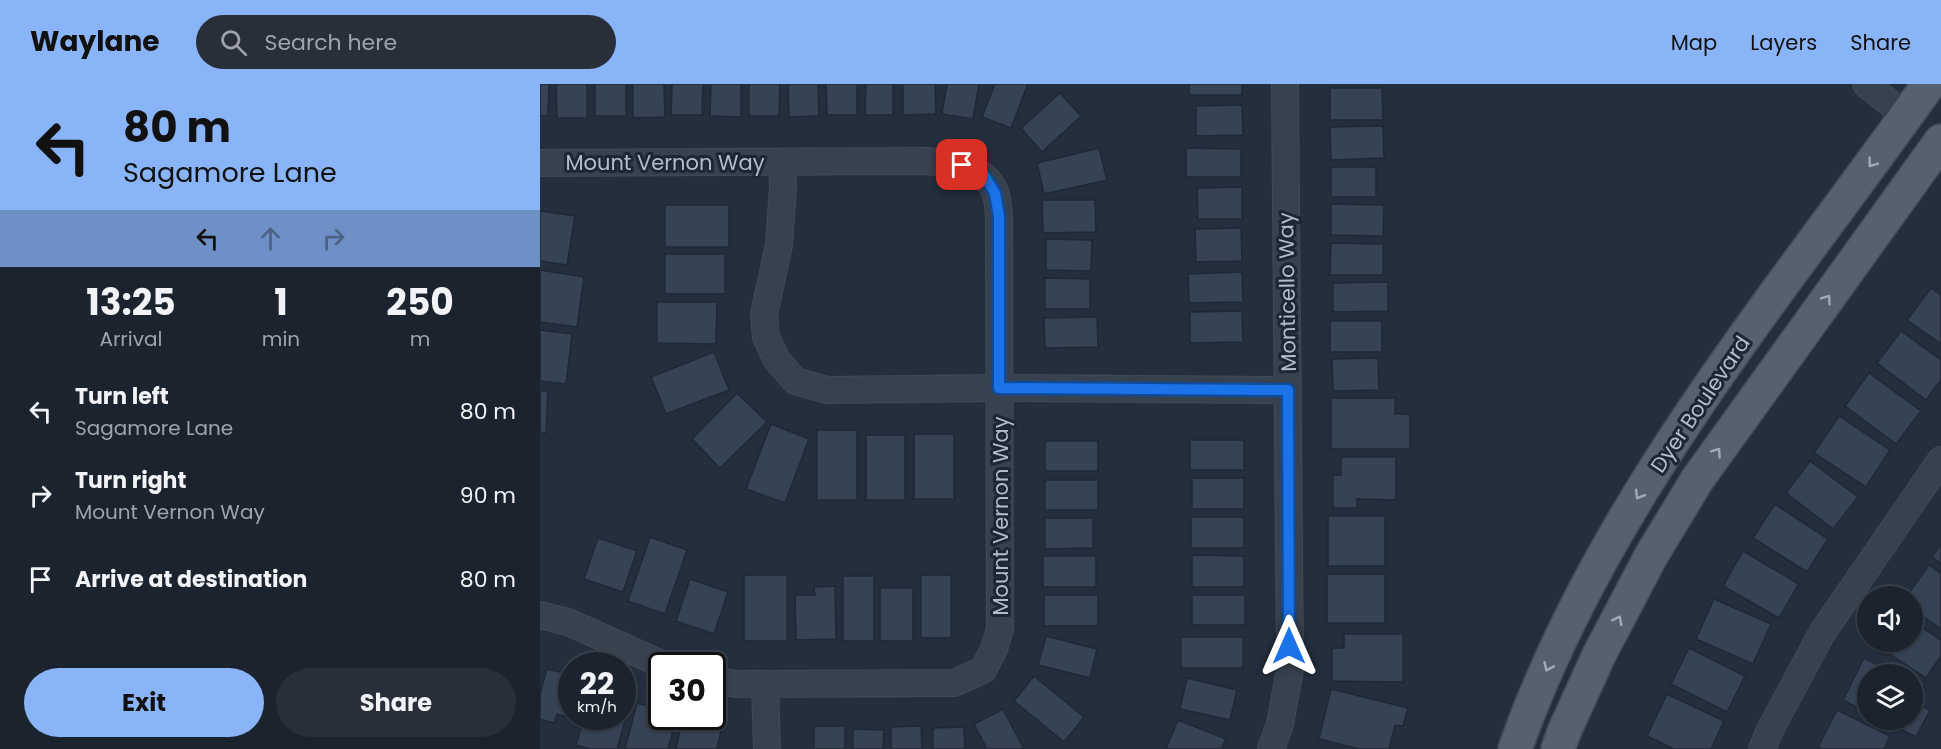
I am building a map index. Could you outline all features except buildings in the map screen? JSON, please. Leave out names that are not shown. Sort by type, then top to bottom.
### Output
[{"type":"main road","name":"Dyer Boulevard","points":[[1515,749],[1526,716],[1563,631],[1617,530],[1739,346],[1929,84]]},
{"type":"main road","points":[[1899,199],[1908,147],[1906,116]]},
{"type":"main road","name":"Dyer Boulevard","points":[[1558,749],[1615,625],[1650,556],[1697,480],[1941,141]]},
{"type":"street","name":"Monticello Way","points":[[1271,749],[1280,724],[1290,669],[1285,84]]},
{"type":"street","points":[[1866,84],[1906,116]]},
{"type":"street","name":"Mount Vernon Way","points":[[540,163],[925,161],[962,165],[984,175],[995,193],[999,216],[1000,629],[994,649],[983,670],[954,683],[726,682]]},
{"type":"street","points":[[782,162],[783,187],[779,245],[764,314],[766,337],[777,360],[795,381],[827,390],[999,388],[1288,390]]},
{"type":"street","points":[[1762,749],[1822,633],[1941,460]]},
{"type":"street","points":[[540,615],[568,622],[648,658]]},
{"type":"street","points":[[765,684],[767,749]]},
{"type":"route","points":[[962,165],[984,175],[995,193],[999,216],[999,388],[1288,390],[1289,646]]}]
